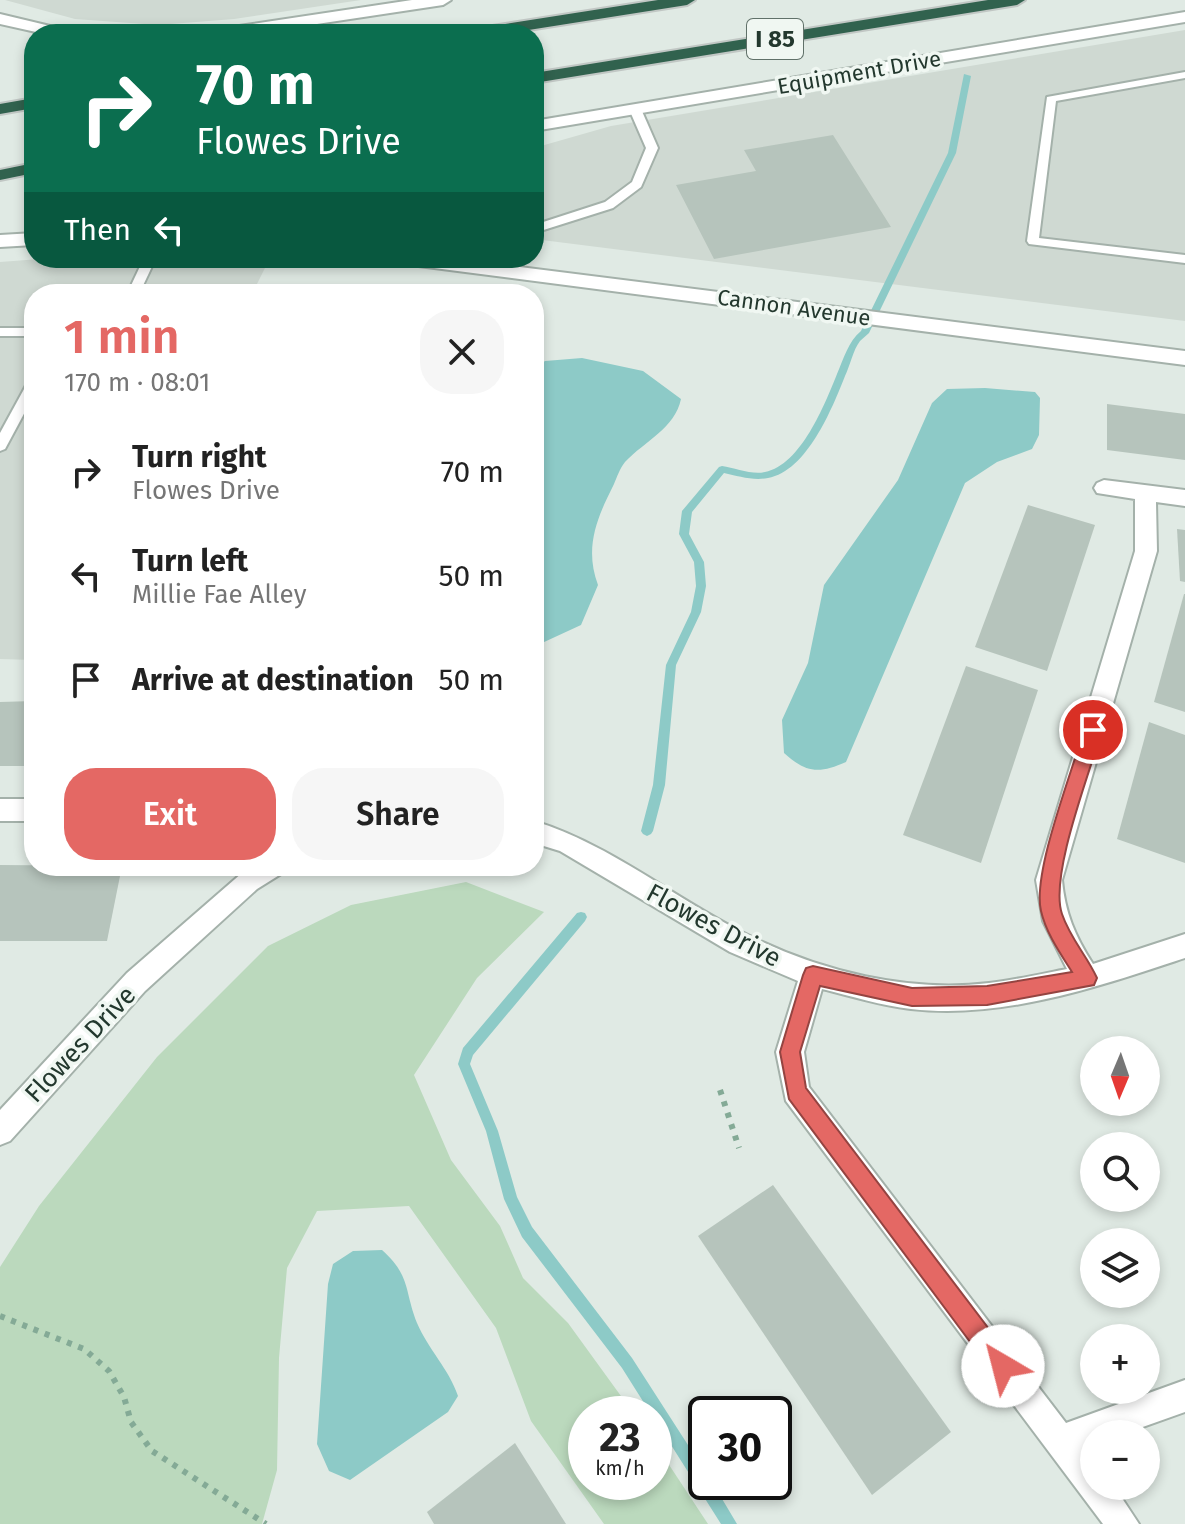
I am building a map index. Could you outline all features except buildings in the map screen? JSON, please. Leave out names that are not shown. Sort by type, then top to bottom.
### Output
[{"type":"highway","points":[[536,24],[687,0]]},
{"type":"highway","name":"I 85","points":[[544,76],[1017,0]]},
{"type":"highway","points":[[0,98],[24,96]]},
{"type":"highway","points":[[0,109],[24,105]]},
{"type":"highway","points":[[0,165],[24,161]]},
{"type":"highway","points":[[0,175],[24,170]]},
{"type":"street","points":[[285,24],[443,0]]},
{"type":"street","name":"Equipment Drive","points":[[544,124],[1185,17]]},
{"type":"street","points":[[0,19],[24,25]]},
{"type":"street","points":[[0,241],[24,240]]},
{"type":"street","name":"Cannon Avenue","points":[[538,268],[857,316],[1185,358]]},
{"type":"street","points":[[1104,488],[1185,498]]},
{"type":"street","points":[[1087,978],[1064,942],[1051,911],[1049,880],[1146,551],[1145,493]]},
{"type":"street","points":[[0,810],[24,810]]},
{"type":"street","name":"Flowes Drive","points":[[544,835],[567,842],[739,944],[813,975],[912,997],[987,996],[1087,978],[1185,946]]},
{"type":"street","name":"Flowes Drive","points":[[0,1131],[136,982],[239,876]]},
{"type":"street","points":[[813,975],[790,1052],[796,1092],[1123,1524]]},
{"type":"street","points":[[1059,1441],[1185,1396]]},
{"type":"lane","points":[[1185,75],[1051,99],[1033,241],[1185,259]]},
{"type":"lane","points":[[544,226],[609,205],[637,184],[652,148],[635,109]]},
{"type":"lane","points":[[0,332],[24,332]]},
{"type":"lane","points":[[0,446],[24,402]]},
{"type":"path","points":[[720,1090],[739,1148]]},
{"type":"path","points":[[0,1316],[84,1349],[109,1371],[124,1397],[131,1422],[152,1451],[266,1524]]},
{"type":"shaded area","points":[[5,0],[361,0],[234,19],[171,24],[75,19]]},
{"type":"shaded area","points":[[1185,30],[1185,321],[544,240],[544,145],[611,126]]},
{"type":"shaded area","points":[[24,260],[24,268],[265,268],[257,284],[24,284],[24,660],[0,659],[0,262]]},
{"type":"green space","points":[[466,882],[544,912],[477,978],[414,1075],[451,1160],[500,1226],[523,1278],[568,1323],[621,1396],[568,1396],[568,1473],[531,1421],[496,1328],[409,1206],[317,1211],[287,1268],[279,1358],[277,1470],[262,1524],[0,1524],[0,1267],[39,1206],[157,1057],[268,946],[351,905]]},
{"type":"green space","points":[[672,1469],[688,1494],[688,1500],[692,1500],[708,1524],[604,1524],[587,1500],[672,1500]]},
{"type":"water","points":[[582,358],[643,371],[681,399],[666,426],[623,464],[602,509],[592,545],[598,585],[581,625],[544,642],[544,362]]},
{"type":"water","points":[[947,389],[1035,392],[1040,398],[1039,435],[1032,449],[997,462],[965,483],[846,762],[820,770],[799,765],[784,753],[782,720],[808,663],[824,585],[898,480],[932,403]]},
{"type":"water","points":[[382,1250],[398,1268],[417,1323],[458,1396],[448,1412],[350,1480],[329,1471],[317,1444],[328,1284],[333,1264],[353,1251]]},
{"type":"waterway","points":[[647,831],[659,785],[671,665],[696,612],[701,586],[699,562],[684,534],[687,511],[722,469],[753,475],[771,474],[787,465],[812,435],[856,340],[865,333],[952,153],[967,76]]},
{"type":"waterway","points":[[581,917],[467,1052],[464,1064],[492,1131],[511,1199],[527,1232],[627,1363],[730,1524]]},
{"type":"route","points":[[1003,1366],[796,1092],[790,1052],[813,975],[912,997],[987,996],[1087,978],[1064,942],[1051,911],[1049,880],[1093,730]]}]
